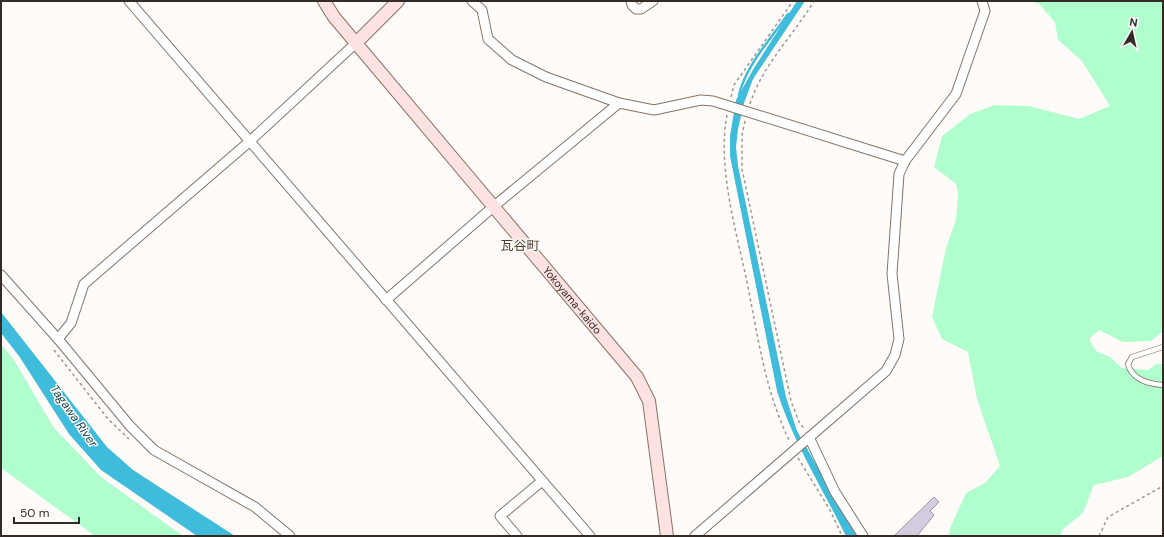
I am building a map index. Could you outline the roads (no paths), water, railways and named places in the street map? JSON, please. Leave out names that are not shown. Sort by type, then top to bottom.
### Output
[{"type":"street","points":[[129,1],[590,536]]},
{"type":"street","name":"Yokoyama-kaido","points":[[324,1],[334,17],[636,377],[644,389],[649,401],[654,426],[667,536]]},
{"type":"street","points":[[58,339],[71,323],[84,284],[249,142],[356,43],[398,1]]},
{"type":"street","points":[[472,1],[482,10],[488,39],[512,60],[546,77],[619,103],[654,110],[702,100],[728,106],[905,162]]},
{"type":"street","points":[[631,1],[632,5],[636,9],[641,9],[653,1]]},
{"type":"street","points":[[695,536],[886,370],[896,355],[899,339],[892,274],[899,174],[905,162],[956,94],[985,11],[982,1]]},
{"type":"street","points":[[386,300],[493,207],[619,103]]},
{"type":"street","points":[[1,275],[58,339],[115,409],[154,450],[255,507],[290,536]]},
{"type":"street","points":[[809,437],[835,492],[863,536]]},
{"type":"street","points":[[517,536],[500,516],[542,481]]},
{"type":"lane","points":[[1163,348],[1132,356],[1128,364],[1130,370],[1143,381],[1163,385]]},
{"type":"water","points":[[797,1],[805,1],[753,79],[744,103],[738,129],[736,147],[738,166],[786,397],[797,431],[857,536],[846,536],[808,465],[791,428],[777,391],[730,156],[730,136],[736,100],[754,68]]},
{"type":"water","name":"Tagawa River","points":[[1,312],[107,447],[133,470],[235,536],[197,536],[101,470],[69,434],[19,356],[1,333]]},
{"type":"waterway","points":[[739,95],[742,84],[753,63],[788,14]]},
{"type":"district","name":"瓦谷町","points":[[520,245]]}]
